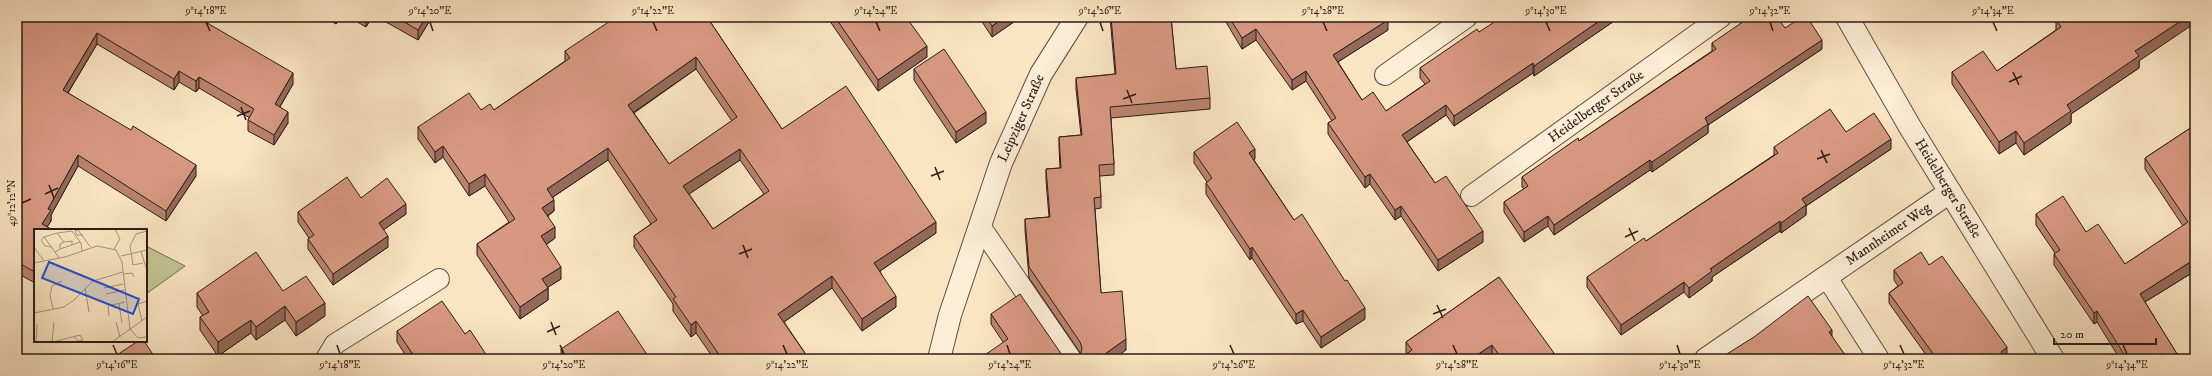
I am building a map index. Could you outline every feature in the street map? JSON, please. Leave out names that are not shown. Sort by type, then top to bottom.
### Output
[{"type":"street","name":"Leipziger Straße","points":[[939,359],[950,315],[1001,163],[1041,74],[1077,17]]},
{"type":"street","name":"Heidelberger Straße","points":[[1847,17],[1910,127],[2053,359]]},
{"type":"street","name":"Mannheimer Weg","points":[[1706,359],[1950,192]]},
{"type":"lane","points":[[1385,75],[1467,17]]},
{"type":"lane","name":"Heidelberger Straße","points":[[1471,196],[1721,17]]},
{"type":"lane","points":[[980,226],[1071,359]]},
{"type":"lane","points":[[1826,276],[1879,359]]},
{"type":"lane","points":[[326,359],[335,344],[439,279]]},
{"type":"green space","points":[[147,247],[185,266],[147,293]]},
{"type":"building","points":[[17,17],[197,17],[293,73],[275,104],[288,112],[274,135],[248,120],[254,109],[199,77],[196,81],[179,71],[174,79],[97,33],[63,90],[131,130],[133,126],[196,165],[166,211],[78,155],[48,209],[51,210],[42,224],[51,229],[34,229],[34,271],[17,262]]},
{"type":"building","points":[[396,17],[426,17],[418,30]]},
{"type":"building","points":[[616,17],[707,17],[782,129],[846,86],[936,222],[874,263],[896,296],[862,319],[832,276],[778,314],[809,359],[722,359],[696,321],[691,325],[673,299],[676,297],[634,236],[657,220],[608,148],[547,189],[554,200],[542,208],[555,227],[541,236],[561,267],[542,279],[548,288],[520,307],[477,244],[515,219],[485,174],[469,184],[443,146],[435,152],[418,127],[469,93],[481,110],[490,104],[494,110],[570,58],[565,51]],"holes":[[[696,57],[737,117],[669,164],[628,105]],[[740,149],[769,191],[713,229],[683,186]]]},
{"type":"building","points":[[835,17],[906,17],[927,46],[878,80]]},
{"type":"building","points":[[986,17],[1005,17],[992,26]]},
{"type":"building","points":[[1111,17],[1171,17],[1176,69],[1207,66],[1210,98],[1110,107],[1114,164],[1099,165],[1101,197],[1094,198],[1101,293],[1122,291],[1126,339],[1098,359],[1072,359],[1081,353],[1082,348],[1080,342],[1029,267],[1025,219],[1050,217],[1046,169],[1061,168],[1059,137],[1082,135],[1076,78],[1116,74]]},
{"type":"building","points":[[1229,17],[1318,17],[1323,23],[1333,17],[1387,17],[1388,20],[1333,55],[1362,100],[1373,92],[1386,111],[1430,81],[1420,68],[1477,29],[1479,32],[1502,17],[1605,17],[1534,66],[1533,63],[1454,116],[1446,105],[1402,135],[1435,183],[1446,176],[1483,231],[1438,260],[1401,206],[1395,210],[1370,174],[1365,177],[1328,123],[1336,118],[1306,71],[1292,80],[1256,29],[1242,38]]},
{"type":"building","points":[[1750,17],[1777,17],[1785,28],[1802,17],[1807,17],[1822,40],[1705,118],[1708,124],[1652,162],[1650,160],[1554,225],[1548,216],[1524,232],[1504,202],[1528,186],[1522,177],[1578,138],[1579,141],[1716,49],[1712,43]]},
{"type":"building","points":[[2061,17],[2187,17],[2135,51],[2139,56],[2067,105],[2071,111],[2024,143],[2016,131],[1999,142],[1952,72],[1983,51],[1997,71],[2061,27],[2056,20]]},
{"type":"building","points":[[944,49],[986,112],[956,132],[914,69]]},
{"type":"building","points":[[1830,109],[1846,132],[1874,113],[1891,139],[1802,199],[1806,205],[1710,269],[1712,271],[1689,288],[1684,282],[1621,325],[1587,277],[1644,238],[1646,241],[1778,153],[1774,147]]},
{"type":"building","points":[[1237,122],[1255,149],[1249,153],[1294,220],[1302,214],[1345,281],[1347,280],[1365,308],[1321,337],[1303,310],[1296,314],[1252,247],[1250,249],[1206,183],[1212,178],[1194,152]]},
{"type":"building","points":[[2195,125],[2195,259],[2140,294],[2177,354],[2178,353],[2182,359],[2127,359],[2097,311],[2094,313],[2054,254],[2060,250],[2036,214],[2063,196],[2086,232],[2098,224],[2125,264],[2188,222],[2145,158]]},
{"type":"building","points":[[347,177],[361,198],[387,178],[406,204],[379,223],[388,236],[333,274],[308,239],[314,235],[298,212]]},
{"type":"building","points":[[256,252],[283,291],[306,276],[325,303],[296,322],[285,306],[256,327],[251,320],[218,342],[200,317],[209,312],[197,293]]},
{"type":"building","points":[[1921,252],[1929,265],[1942,256],[2007,347],[2001,352],[2005,359],[1937,359],[1889,293],[1903,283],[1894,270]]},
{"type":"building","points":[[1499,277],[1554,353],[1546,359],[1502,359],[1492,345],[1471,359],[1399,359],[1412,350],[1406,342]]},
{"type":"building","points":[[1020,294],[1062,355],[1070,359],[979,359],[1008,339],[991,314]]},
{"type":"building","points":[[1808,296],[1832,330],[1829,332],[1848,359],[1719,359],[1754,337]]},
{"type":"building","points":[[442,301],[465,334],[470,330],[489,359],[416,359],[397,331]]},
{"type":"building","points":[[618,311],[650,359],[567,359],[561,349]]},
{"type":"building","points":[[136,342],[145,342],[156,359],[111,359]]}]
